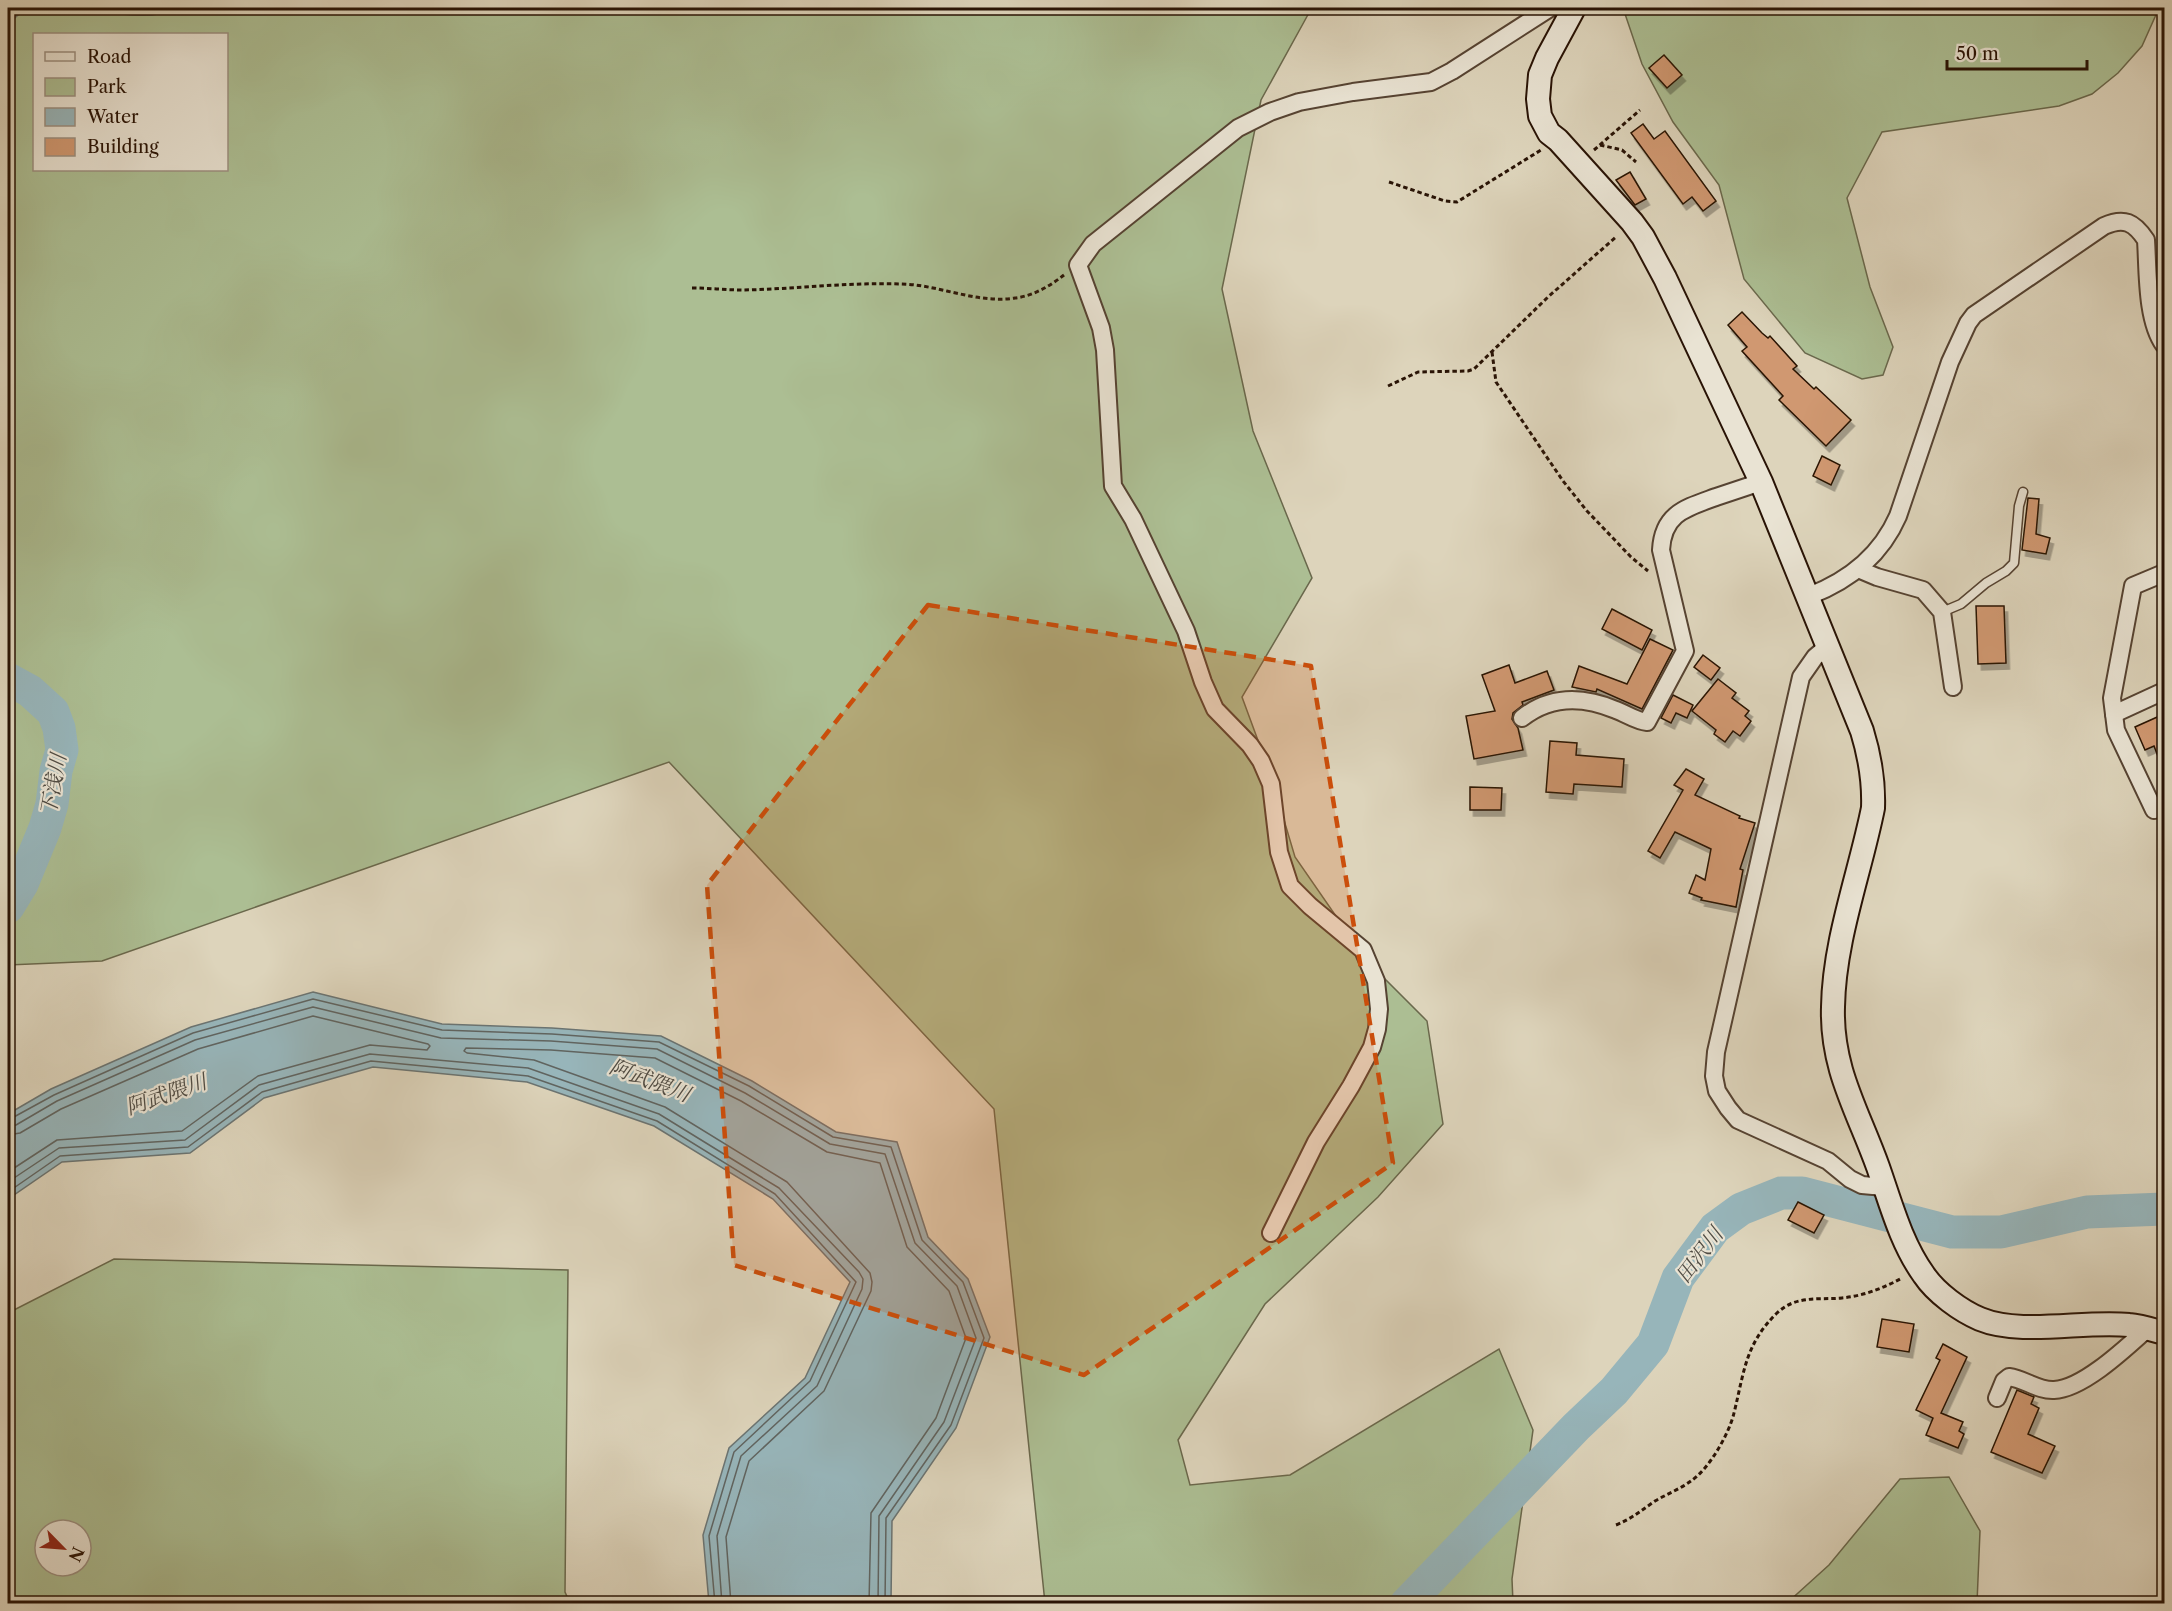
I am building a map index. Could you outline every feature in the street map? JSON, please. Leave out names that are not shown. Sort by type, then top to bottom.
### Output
[{"type":"street","points":[[1271,1233],[1316,1142],[1372,1047],[1379,1009],[1376,981],[1363,950],[1310,906],[1290,886],[1280,852],[1271,784],[1261,761],[1250,745],[1215,709],[1186,631],[1133,519],[1113,486],[1105,350],[1101,328],[1078,265],[1092,244],[1238,128],[1270,112],[1299,102],[1431,82],[1550,8]]},
{"type":"street","points":[[1574,8],[1547,58],[1538,85],[1539,108],[1543,124],[1632,222],[1643,237],[1665,278],[1761,482],[1809,596],[1869,754],[1874,792],[1873,808],[1836,970],[1833,1039],[1839,1069],[1891,1209],[1917,1263],[1929,1282],[1946,1297],[1982,1320],[2004,1325],[2129,1325],[2156,1331]]},
{"type":"street","points":[[1809,596],[1827,589],[1858,569],[1890,534],[1950,362],[1974,315],[2104,226],[2116,221],[2125,221],[2139,230],[2146,240],[2152,314],[2164,345]]},
{"type":"street","points":[[1522,718],[1530,711],[1552,701],[1569,699],[1588,700],[1647,722],[1685,651],[1661,550],[1661,537],[1672,518],[1684,508],[1761,482]]},
{"type":"street","points":[[1858,569],[1923,590],[1942,612],[1953,687]]},
{"type":"street","points":[[2164,573],[2133,586],[2112,698],[2116,730],[2154,810],[2164,806]]},
{"type":"street","points":[[1828,646],[1815,657],[1801,677],[1716,1052],[1714,1076],[1722,1100],[1738,1120],[1828,1161],[1850,1179],[1862,1185],[1884,1187]]},
{"type":"street","points":[[2114,714],[2164,691]]},
{"type":"street","points":[[1997,1398],[2004,1381],[2009,1377],[2053,1390],[2065,1388],[2109,1364],[2156,1331]]},
{"type":"lane","points":[[1942,612],[1961,604],[1986,583],[2007,571],[2014,563],[2019,506],[2024,492]]},
{"type":"path","points":[[1578,163],[1640,110]]},
{"type":"path","points":[[1389,182],[1445,201],[1457,202],[1558,140]]},
{"type":"path","points":[[1600,145],[1622,150],[1636,162]]},
{"type":"path","points":[[1388,386],[1418,372],[1474,369],[1548,297],[1632,222]]},
{"type":"path","points":[[692,288],[743,290],[831,284],[902,284],[923,285],[971,295],[1015,298],[1043,289],[1078,265]]},
{"type":"path","points":[[1492,352],[1496,382],[1563,481],[1587,511],[1631,557],[1653,574],[1669,580]]},
{"type":"path","points":[[1616,1525],[1632,1518],[1656,1501],[1690,1483],[1714,1458],[1734,1415],[1741,1375],[1751,1350],[1758,1337],[1778,1312],[1803,1299],[1841,1298],[1879,1289],[1917,1263]]},
{"type":"highlighted area","points":[[928,605],[1311,666],[1393,1163],[1084,1375],[734,1265],[707,885]]},
{"type":"green space","points":[[8,8],[1318,8],[1310,11],[1261,100],[1222,289],[1253,431],[1312,578],[1242,697],[1270,773],[1295,857],[1367,961],[1427,1021],[1443,1124],[1378,1197],[1265,1304],[1178,1440],[1190,1485],[1290,1475],[1499,1349],[1533,1430],[1512,1579],[1513,1603],[1045,1603],[994,1109],[669,762],[102,961],[8,965]]},
{"type":"green space","points":[[1623,8],[2159,8],[2142,46],[2118,73],[2092,94],[2059,106],[1882,132],[1847,198],[1870,287],[1893,347],[1883,375],[1862,379],[1805,353],[1744,279],[1719,185],[1673,122],[1642,64]]},
{"type":"green space","points":[[114,1259],[568,1270],[565,1592],[570,1603],[8,1603],[8,1313]]},
{"type":"green space","points":[[1949,1477],[1980,1531],[1977,1603],[1787,1603],[1829,1565],[1900,1479]]},
{"type":"water","name":"阿武隈川","points":[[313,992],[442,1024],[552,1028],[661,1036],[752,1081],[836,1132],[897,1142],[928,1237],[968,1279],[990,1337],[956,1428],[892,1521],[891,1603],[709,1603],[703,1535],[729,1448],[805,1378],[850,1282],[773,1199],[654,1126],[527,1082],[373,1067],[264,1098],[190,1153],[62,1162],[8,1199],[8,1114],[51,1089],[191,1027]]},
{"type":"building","points":[[1664,55],[1682,75],[1667,88],[1649,68]]},
{"type":"building","points":[[1643,124],[1654,139],[1665,131],[1716,201],[1703,211],[1692,197],[1683,204],[1631,133]]},
{"type":"building","points":[[1630,172],[1646,199],[1635,205],[1616,180]]},
{"type":"building","points":[[1742,312],[1762,333],[1768,338],[1770,336],[1797,366],[1793,369],[1851,420],[1826,446],[1779,400],[1783,396],[1742,351],[1747,347],[1728,325]]},
{"type":"building","points":[[1822,456],[1840,465],[1831,485],[1813,476]]},
{"type":"building","points":[[2028,498],[2039,499],[2036,534],[2050,538],[2046,554],[2022,550]]},
{"type":"building","points":[[1976,606],[2004,606],[2006,663],[1978,664]]},
{"type":"building","points":[[1612,609],[1652,630],[1642,650],[1602,629]]},
{"type":"building","points":[[1650,639],[1673,650],[1642,709],[1597,689],[1596,692],[1572,687],[1579,666],[1627,684]]},
{"type":"building","points":[[1703,655],[1720,668],[1711,680],[1694,667]]},
{"type":"building","points":[[1509,665],[1515,683],[1547,671],[1554,690],[1522,702],[1523,705],[1513,713],[1512,719],[1518,728],[1523,750],[1474,759],[1466,716],[1495,711],[1482,675]]},
{"type":"building","points":[[1718,679],[1736,693],[1732,698],[1749,711],[1745,716],[1751,721],[1740,736],[1733,731],[1725,742],[1714,734],[1716,730],[1692,711]]},
{"type":"building","points":[[1673,695],[1693,705],[1687,718],[1676,713],[1671,723],[1661,718]]},
{"type":"building","points":[[2164,714],[2164,772],[2154,746],[2145,750],[2135,727]]},
{"type":"building","points":[[1550,741],[1577,743],[1576,755],[1624,759],[1622,787],[1574,784],[1573,794],[1546,792]]},
{"type":"building","points":[[1686,769],[1704,779],[1695,795],[1740,816],[1739,818],[1755,823],[1740,869],[1743,870],[1736,907],[1701,900],[1702,898],[1689,893],[1696,875],[1705,880],[1711,849],[1675,832],[1660,858],[1648,851],[1683,790],[1674,785]]},
{"type":"building","points":[[1470,787],[1502,788],[1501,810],[1470,810]]},
{"type":"building","points":[[1798,1202],[1824,1215],[1814,1233],[1788,1220]]},
{"type":"building","points":[[1882,1319],[1914,1324],[1909,1352],[1877,1347]]},
{"type":"building","points":[[1943,1344],[1967,1357],[1941,1413],[1963,1422],[1959,1431],[1964,1434],[1958,1448],[1926,1435],[1933,1418],[1916,1410],[1940,1360],[1936,1358]]},
{"type":"building","points":[[2017,1390],[2034,1397],[2031,1404],[2039,1408],[2028,1434],[2055,1446],[2042,1473],[1991,1452]]},
{"type":"waterway","points":[[8,22],[23,8]]},
{"type":"waterway","points":[[101,8],[138,14],[158,13],[176,8]]},
{"type":"waterway","name":"下浅川","points":[[8,679],[30,691],[53,712],[59,728],[62,750],[45,828],[22,884],[8,907]]},
{"type":"waterway","name":"田沢川","points":[[1406,1604],[1576,1427],[1614,1391],[1653,1344],[1678,1278],[1715,1228],[1741,1209],[1781,1193],[1802,1193],[1952,1232],[2001,1232],[2087,1212],[2164,1209]]}]
